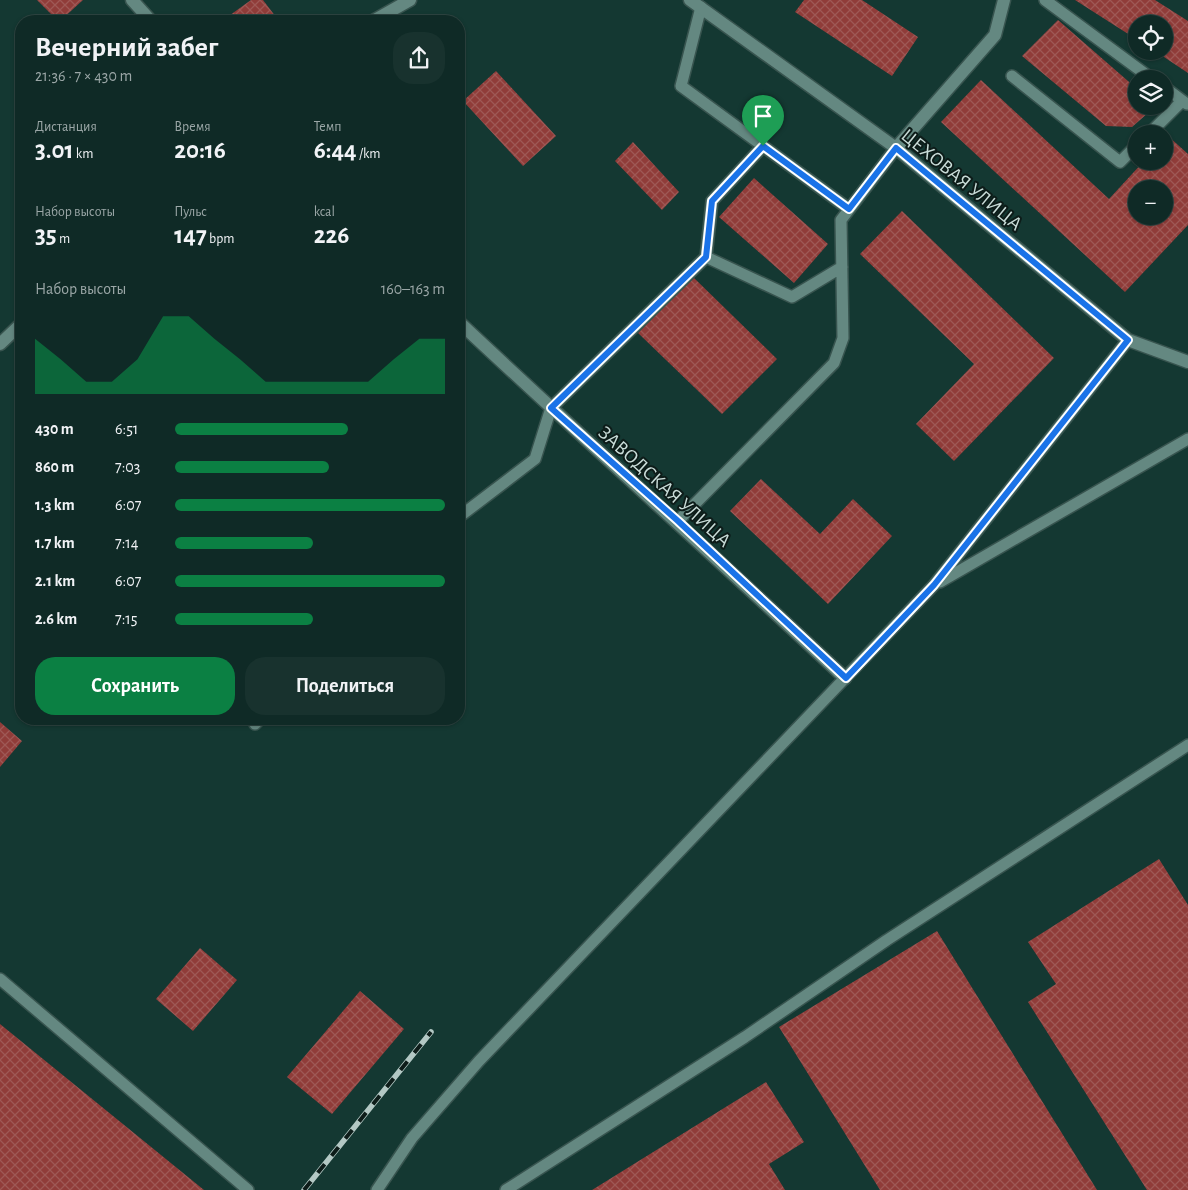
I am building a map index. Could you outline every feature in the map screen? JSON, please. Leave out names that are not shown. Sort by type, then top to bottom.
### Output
[{"type":"street","points":[[132,0],[146,15]]},
{"type":"street","points":[[384,15],[410,0]]},
{"type":"street","points":[[896,148],[995,35],[1004,0]]},
{"type":"street","name":"ЦЕХОВАЯ УЛИЦА","points":[[696,4],[896,148],[1128,340],[1188,362]]},
{"type":"street","name":"ЗАВОДСКАЯ УЛИЦА","points":[[465,328],[551,408],[678,521],[846,678]]},
{"type":"street","points":[[0,344],[15,330]]},
{"type":"lane","points":[[1048,1],[1140,70]]},
{"type":"lane","points":[[696,4],[681,86],[849,209]]},
{"type":"lane","points":[[1012,76],[1120,162],[1128,154]]},
{"type":"lane","points":[[1159,125],[1185,103],[1173,94]]},
{"type":"lane","points":[[465,512],[535,459],[551,408],[706,257],[712,201],[763,146]]},
{"type":"lane","points":[[678,521],[834,362],[843,338],[841,220],[896,148]]},
{"type":"lane","points":[[706,257],[792,296],[842,268]]},
{"type":"lane","points":[[377,1190],[412,1138],[479,1061],[934,585],[1128,340]]},
{"type":"lane","points":[[934,585],[1188,439]]},
{"type":"lane","points":[[506,1190],[745,1037],[887,940],[1188,745]]},
{"type":"lane","points":[[0,979],[248,1190]]},
{"type":"building","points":[[37,0],[83,0],[67,15],[52,15]]},
{"type":"building","points":[[251,0],[263,0],[274,15],[230,15]]},
{"type":"building","points":[[804,0],[862,0],[918,37],[892,76],[795,12]]},
{"type":"building","points":[[1075,0],[1155,0],[1188,21],[1188,73],[1168,60],[1173,60],[1173,15],[1128,15],[1128,34]]},
{"type":"building","points":[[1058,20],[1128,81],[1128,115],[1146,115],[1134,125],[1128,125],[1128,127],[1106,126],[1022,56]]},
{"type":"building","points":[[496,71],[556,136],[523,166],[465,103],[465,99]]},
{"type":"building","points":[[981,80],[1109,199],[1136,170],[1173,170],[1173,140],[1188,154],[1188,225],[1125,292],[941,122]]},
{"type":"building","points":[[633,142],[679,192],[662,210],[615,161]]},
{"type":"building","points":[[754,178],[828,244],[794,283],[719,217]]},
{"type":"building","points":[[902,211],[1054,358],[954,461],[916,424],[974,364],[860,254]]},
{"type":"building","points":[[693,277],[777,359],[722,414],[638,333]]},
{"type":"building","points":[[761,479],[820,534],[853,499],[892,536],[828,604],[730,511]]},
{"type":"building","points":[[0,722],[22,741],[0,767]]},
{"type":"building","points":[[1159,859],[1188,905],[1188,1190],[1147,1190],[1028,1002],[1056,984],[1028,942]]},
{"type":"building","points":[[937,931],[1097,1190],[880,1190],[779,1027]]},
{"type":"building","points":[[200,948],[237,980],[193,1031],[156,999]]},
{"type":"building","points":[[360,991],[404,1029],[332,1114],[287,1077]]},
{"type":"building","points":[[0,1024],[204,1190],[0,1190]]},
{"type":"building","points":[[766,1082],[804,1142],[769,1164],[785,1190],[592,1190]]},
{"type":"railway","points":[[304,1190],[431,1032]]},
{"type":"route","points":[[763,146],[849,209],[896,148],[1128,340],[934,585],[846,678],[678,521],[551,408],[706,257],[712,201],[763,146]]}]
